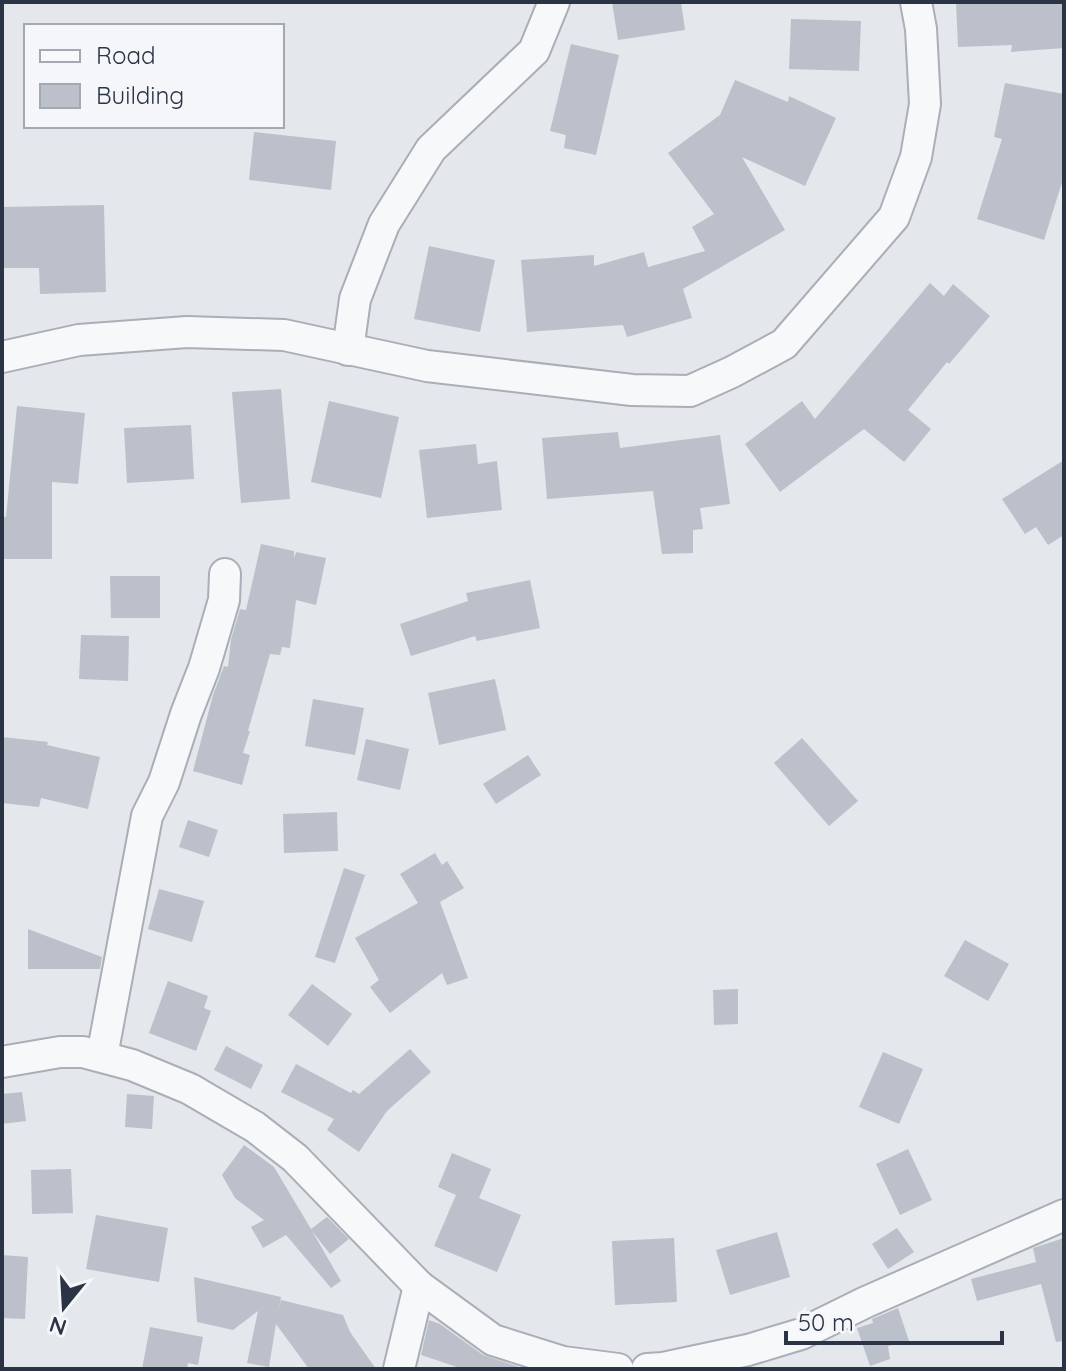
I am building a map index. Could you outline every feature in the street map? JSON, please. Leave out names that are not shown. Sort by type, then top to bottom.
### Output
[{"type":"street","points":[[348,350],[355,299],[384,224],[431,149],[534,51],[554,2]]},
{"type":"street","points":[[2,357],[79,340],[187,332],[284,335],[427,366],[632,390],[690,391],[784,344],[894,217],[916,157],[925,104],[921,29],[916,2]]},
{"type":"street","points":[[102,1056],[147,816],[164,782],[204,668],[224,600],[225,574]]},
{"type":"street","points":[[2,1062],[60,1052],[83,1052],[102,1056],[190,1089],[255,1127],[295,1158],[419,1286],[493,1340],[563,1362],[618,1369]]},
{"type":"street","points":[[647,1369],[748,1350],[801,1334],[1064,1215]]},
{"type":"street","points":[[399,1369],[419,1286]]},
{"type":"building","points":[[612,2],[681,2],[685,30],[618,40]]},
{"type":"building","points":[[956,2],[1064,2],[1064,48],[1011,52],[1012,45],[958,47]]},
{"type":"building","points":[[791,19],[861,21],[859,71],[789,69]]},
{"type":"building","points":[[571,44],[619,55],[596,155],[564,148],[566,135],[550,131]]},
{"type":"building","points":[[735,80],[788,102],[789,96],[836,118],[805,186],[742,157],[785,230],[683,289],[692,318],[627,337],[623,325],[527,332],[521,260],[594,255],[594,266],[644,252],[648,267],[705,251],[692,227],[714,214],[668,153],[720,115]]},
{"type":"building","points":[[1005,83],[1064,94],[1064,176],[1044,240],[977,219],[1002,139],[994,137]]},
{"type":"building","points":[[254,132],[336,141],[331,190],[249,180]]},
{"type":"building","points":[[104,205],[106,292],[40,294],[39,268],[2,268],[2,207]]},
{"type":"building","points":[[429,246],[495,260],[480,332],[414,319]]},
{"type":"building","points":[[930,283],[944,296],[953,284],[990,316],[908,410],[931,429],[904,462],[864,429],[780,492],[745,444],[802,401],[815,419]]},
{"type":"building","points":[[281,389],[290,499],[241,503],[232,392]]},
{"type":"building","points":[[329,401],[399,417],[381,498],[311,482]]},
{"type":"building","points":[[17,406],[85,413],[78,484],[52,482],[52,559],[2,559],[2,517],[6,517]]},
{"type":"building","points":[[191,425],[194,479],[127,483],[124,428]]},
{"type":"building","points":[[618,432],[620,448],[720,435],[730,504],[700,508],[703,529],[693,530],[693,553],[662,554],[653,491],[547,499],[542,438]]},
{"type":"building","points":[[476,444],[478,464],[497,461],[502,510],[427,518],[419,450]]},
{"type":"building","points":[[1064,460],[1064,535],[1048,545],[1036,527],[1025,534],[1002,499]]},
{"type":"building","points":[[261,544],[294,551],[294,558],[296,552],[326,558],[316,605],[296,600],[290,648],[282,647],[280,655],[270,654],[243,753],[250,755],[242,785],[193,771],[213,695],[224,666],[228,667],[231,639],[240,609],[246,610]]},
{"type":"building","points":[[110,576],[160,576],[160,618],[111,618]]},
{"type":"building","points":[[530,580],[540,628],[477,641],[475,636],[411,656],[400,624],[468,601],[466,593]]},
{"type":"building","points":[[81,635],[129,636],[128,681],[79,679]]},
{"type":"building","points":[[495,679],[506,730],[439,745],[428,693]]},
{"type":"building","points":[[313,699],[364,708],[355,755],[305,746]]},
{"type":"building","points":[[2,737],[48,742],[47,745],[100,757],[88,809],[41,798],[39,807],[2,803]]},
{"type":"building","points":[[802,738],[858,801],[829,826],[774,763]]},
{"type":"building","points":[[366,739],[409,749],[400,790],[357,780]]},
{"type":"building","points":[[528,755],[541,775],[496,804],[483,784]]},
{"type":"building","points":[[337,812],[338,851],[284,853],[283,814]]},
{"type":"building","points":[[188,820],[218,830],[209,857],[179,847]]},
{"type":"building","points":[[435,853],[442,865],[447,861],[464,888],[440,902],[468,978],[447,985],[442,973],[390,1013],[370,987],[379,980],[355,938],[418,903],[400,874]]},
{"type":"building","points":[[344,868],[365,875],[335,963],[315,957]]},
{"type":"building","points":[[159,889],[204,901],[192,942],[148,929]]},
{"type":"building","points":[[28,929],[102,957],[100,969],[28,969]]},
{"type":"building","points":[[965,940],[1009,964],[988,1001],[944,976]]},
{"type":"building","points":[[168,981],[208,996],[204,1008],[211,1011],[196,1051],[149,1033]]},
{"type":"building","points":[[312,984],[352,1014],[328,1046],[288,1015]]},
{"type":"building","points":[[738,989],[738,1024],[714,1025],[713,990]]},
{"type":"building","points":[[226,1046],[263,1065],[251,1089],[214,1070]]},
{"type":"building","points":[[410,1049],[431,1072],[387,1111],[359,1152],[327,1130],[334,1119],[281,1092],[296,1064],[351,1093],[353,1090],[359,1094]]},
{"type":"building","points":[[883,1052],[923,1069],[899,1124],[859,1107]]},
{"type":"building","points":[[22,1092],[26,1121],[2,1124],[2,1094]]},
{"type":"building","points":[[127,1094],[154,1096],[152,1129],[125,1127]]},
{"type":"building","points":[[244,1145],[274,1167],[311,1229],[327,1217],[349,1239],[330,1254],[312,1231],[341,1281],[331,1288],[286,1235],[263,1248],[251,1227],[264,1220],[235,1198],[222,1175]]},
{"type":"building","points":[[908,1149],[932,1200],[900,1215],[876,1164]]},
{"type":"building","points":[[452,1153],[491,1169],[479,1198],[521,1215],[497,1272],[434,1246],[456,1195],[438,1187]]},
{"type":"building","points":[[71,1169],[73,1213],[32,1214],[31,1170]]},
{"type":"building","points":[[96,1215],[168,1228],[159,1282],[86,1269]]},
{"type":"building","points":[[897,1228],[914,1252],[888,1269],[872,1244]]},
{"type":"building","points":[[777,1232],[790,1277],[730,1295],[716,1250]]},
{"type":"building","points":[[674,1238],[677,1302],[615,1305],[612,1241]]},
{"type":"building","points":[[1064,1238],[1064,1341],[1056,1342],[1041,1284],[977,1301],[971,1279],[1036,1262],[1033,1248]]},
{"type":"building","points":[[2,1255],[28,1257],[25,1319],[2,1318]]},
{"type":"building","points":[[194,1277],[281,1297],[279,1308],[281,1300],[343,1315],[350,1332],[376,1369],[309,1369],[276,1324],[269,1367],[247,1363],[258,1311],[233,1330],[197,1322]]},
{"type":"building","points":[[898,1308],[909,1341],[888,1346],[890,1359],[870,1366],[857,1328],[873,1323],[872,1319]]},
{"type":"building","points":[[429,1320],[440,1324],[483,1355],[525,1369],[463,1369],[421,1355]]},
{"type":"building","points":[[150,1327],[203,1337],[198,1365],[188,1363],[187,1369],[142,1369]]}]
